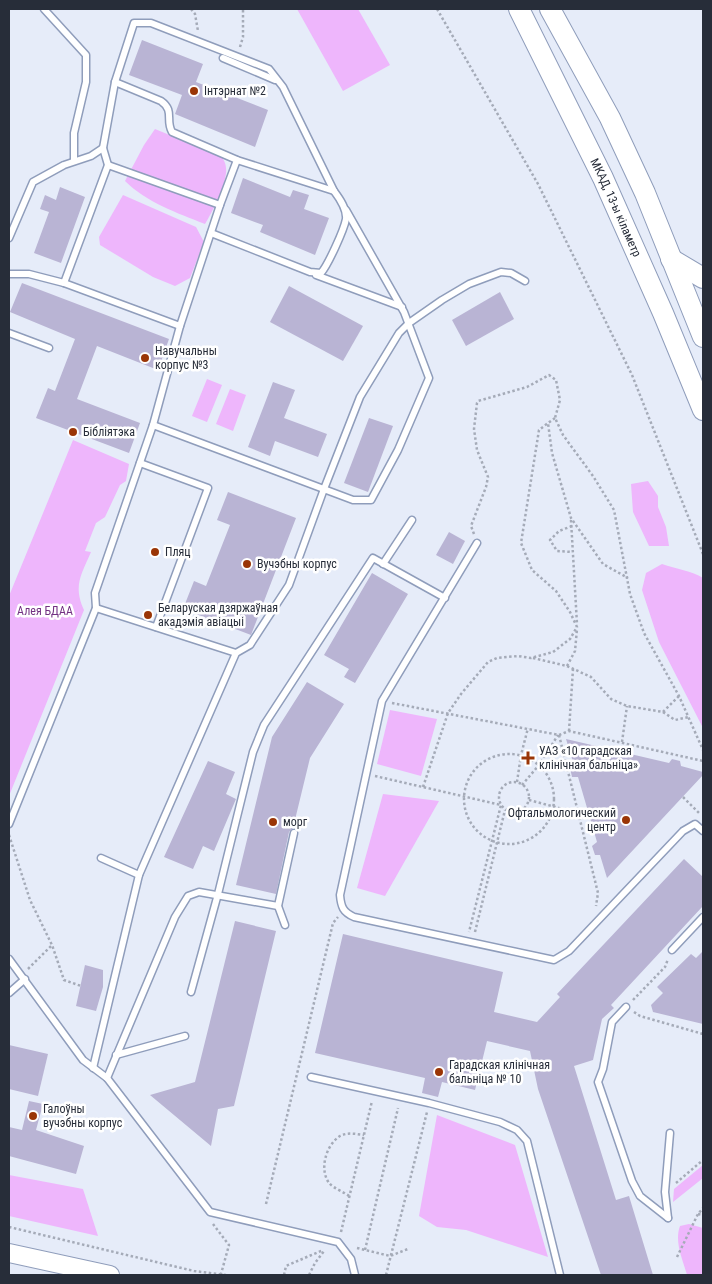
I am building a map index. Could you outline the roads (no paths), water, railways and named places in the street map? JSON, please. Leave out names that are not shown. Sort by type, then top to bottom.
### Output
[{"type":"highway","name":"МКАД, 13-ы кіламетр","points":[[519,9],[603,178],[663,313],[703,410]]},
{"type":"highway","points":[[550,9],[610,118],[645,193],[703,337]]},
{"type":"highway","points":[[671,259],[703,278]]},
{"type":"main road","points":[[9,1253],[110,1275]]},
{"type":"lane","points":[[44,9],[86,55],[86,82],[73,139],[74,161]]},
{"type":"lane","points":[[64,283],[108,165],[103,148],[115,82],[134,23],[152,23],[269,69],[282,87],[334,191],[344,205],[402,308],[429,378],[398,450],[370,500],[353,500],[153,425]]},
{"type":"lane","points":[[223,58],[273,78],[282,87]]},
{"type":"lane","points":[[115,82],[161,101],[167,106],[172,132],[237,160],[334,191]]},
{"type":"lane","points":[[10,238],[34,182],[64,165],[90,156],[103,148]]},
{"type":"lane","points":[[9,824],[96,608],[94,593],[153,425],[180,326],[237,160]]},
{"type":"lane","points":[[108,165],[220,206]]},
{"type":"lane","points":[[310,272],[321,273],[328,266],[346,219],[344,205]]},
{"type":"lane","points":[[211,233],[402,308]]},
{"type":"lane","points":[[93,1068],[139,875],[236,653],[250,645],[288,585],[360,397],[399,332],[408,323],[469,284],[501,272],[511,273],[525,281]]},
{"type":"lane","points":[[9,274],[28,274],[64,283],[180,326]]},
{"type":"lane","points":[[9,333],[49,348]]},
{"type":"lane","points":[[140,463],[208,488],[156,627]]},
{"type":"lane","points":[[383,564],[412,520]]},
{"type":"lane","points":[[477,543],[382,701],[340,895],[340,904],[345,912],[354,917],[554,960],[569,951],[683,831],[696,824],[703,830]]},
{"type":"lane","points":[[192,992],[253,752],[264,725],[373,558],[444,598]]},
{"type":"lane","points":[[96,608],[236,653]]},
{"type":"lane","points":[[285,925],[278,906],[294,833]]},
{"type":"lane","points":[[101,858],[139,875]]},
{"type":"lane","points":[[107,1078],[175,917],[188,896],[199,892],[218,894],[278,906]]},
{"type":"lane","points":[[672,950],[703,917]]},
{"type":"lane","points":[[9,960],[24,977],[66,1039],[83,1060],[107,1078],[210,1212],[338,1242],[351,1259],[355,1275]]},
{"type":"lane","points":[[9,993],[24,977]]},
{"type":"lane","points":[[626,1007],[612,1022],[603,1069],[598,1082],[640,1196],[668,1218],[665,1192],[670,1133]]},
{"type":"lane","points":[[116,1055],[185,1036]]},
{"type":"lane","points":[[311,1077],[429,1103],[500,1122],[517,1130],[527,1141],[560,1275]]},
{"type":"place","name":"Інтэрнат №2","points":[[194,91]]},
{"type":"place","name":"Навучальны корпус №3","points":[[145,358]]},
{"type":"place","name":"Бібліятэка","points":[[73,432]]},
{"type":"place","name":"Пляц","points":[[155,552]]},
{"type":"place","name":"Вучэбны корпус","points":[[247,564]]},
{"type":"place","name":"Беларуская дзяржаўная акадэмія авіацыі","points":[[148,615]]},
{"type":"place","name":"УАЗ «10 гарадская клінічная бальніца»","points":[[528,758]]},
{"type":"place","name":"Офтальмологический центр","points":[[626,820]]},
{"type":"place","name":"морг","points":[[273,822]]},
{"type":"place","name":"Гарадская клінічная бальніца № 10","points":[[439,1072]]},
{"type":"place","name":"Галоўны вучэбны корпус","points":[[33,1116]]},
{"type":"park label","name":"Алея БДАА","points":[[45,611]]}]
